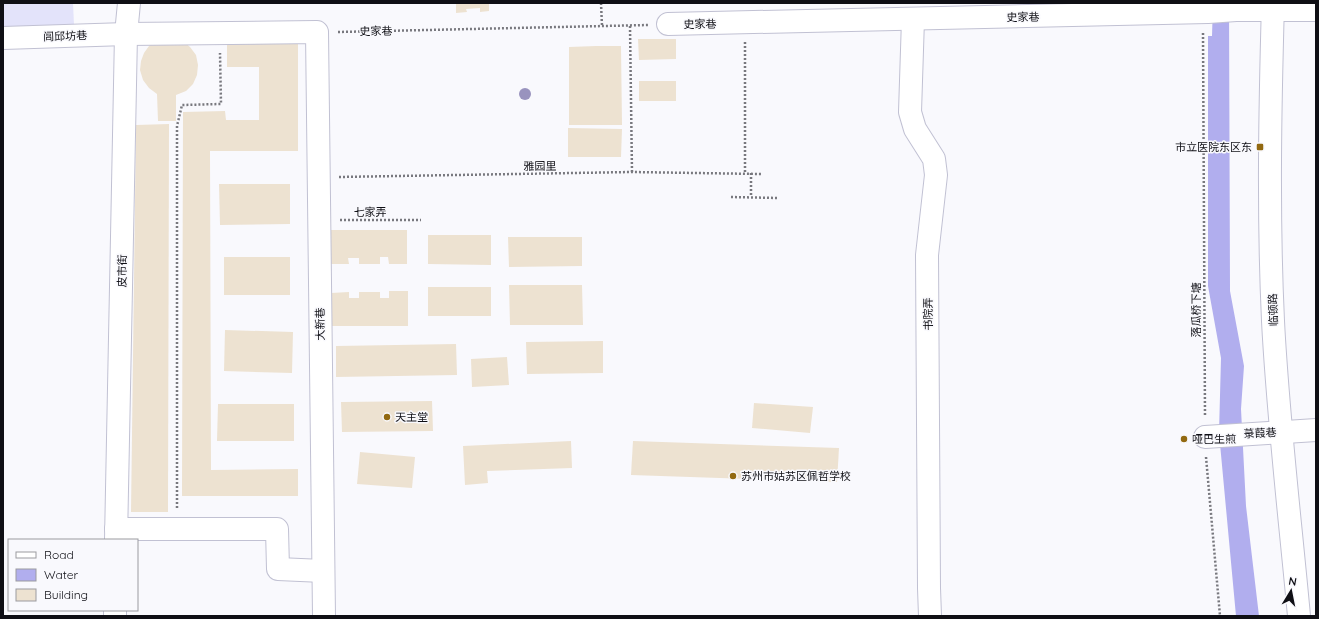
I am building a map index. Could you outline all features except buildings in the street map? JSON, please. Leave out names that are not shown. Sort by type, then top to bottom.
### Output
[{"type":"street","name":"皮市街","points":[[116,535],[126,34],[129,3]]},
{"type":"street","name":"史家巷","points":[[668,24],[1206,12],[1272,7],[1316,10]]},
{"type":"street","name":"临顿路","points":[[1272,7],[1270,204],[1273,321],[1299,616]]},
{"type":"street","name":"书院弄","points":[[913,19],[910,112],[915,129],[934,159],[936,175],[927,255],[928,580],[930,616]]},
{"type":"street","points":[[126,34],[317,32]]},
{"type":"street","name":"大新巷","points":[[317,32],[324,616]]},
{"type":"street","name":"闾邱坊巷","points":[[3,38],[126,34]]},
{"type":"street","name":"菉葭巷","points":[[1210,437],[1316,430]]},
{"type":"street","points":[[116,535],[177,530],[277,529],[278,570],[323,571]]},
{"type":"path","points":[[601,3],[602,26]]},
{"type":"path","name":"落瓜桥下塘","points":[[1206,12],[1210,437],[1220,616]]},
{"type":"path","points":[[745,23],[745,173]]},
{"type":"path","name":"史家巷","points":[[317,32],[668,24]]},
{"type":"path","points":[[630,26],[632,172]]},
{"type":"path","points":[[177,530],[177,126],[182,105],[221,104],[219,33]]},
{"type":"path","name":"雅园里","points":[[319,178],[632,172],[761,174]]},
{"type":"path","points":[[751,174],[752,197]]},
{"type":"path","points":[[731,197],[778,198]]},
{"type":"path","name":"七家弄","points":[[319,220],[421,220]]},
{"type":"shaded area","points":[[3,3],[73,3],[74,25],[3,27]]},
{"type":"water","points":[[1213,3],[1229,3],[1230,291],[1244,366],[1241,409],[1246,506],[1259,616],[1236,616],[1219,433],[1221,358],[1208,286],[1208,36],[1212,36]]},
{"type":"place","name":"市立医院东区东","points":[[1260,147]]},
{"type":"place","name":"天主堂","points":[[387,417]]},
{"type":"place","name":"哑巴生煎","points":[[1184,439]]},
{"type":"place","name":"苏州市姑苏区佩哲学校","points":[[733,476]]}]
